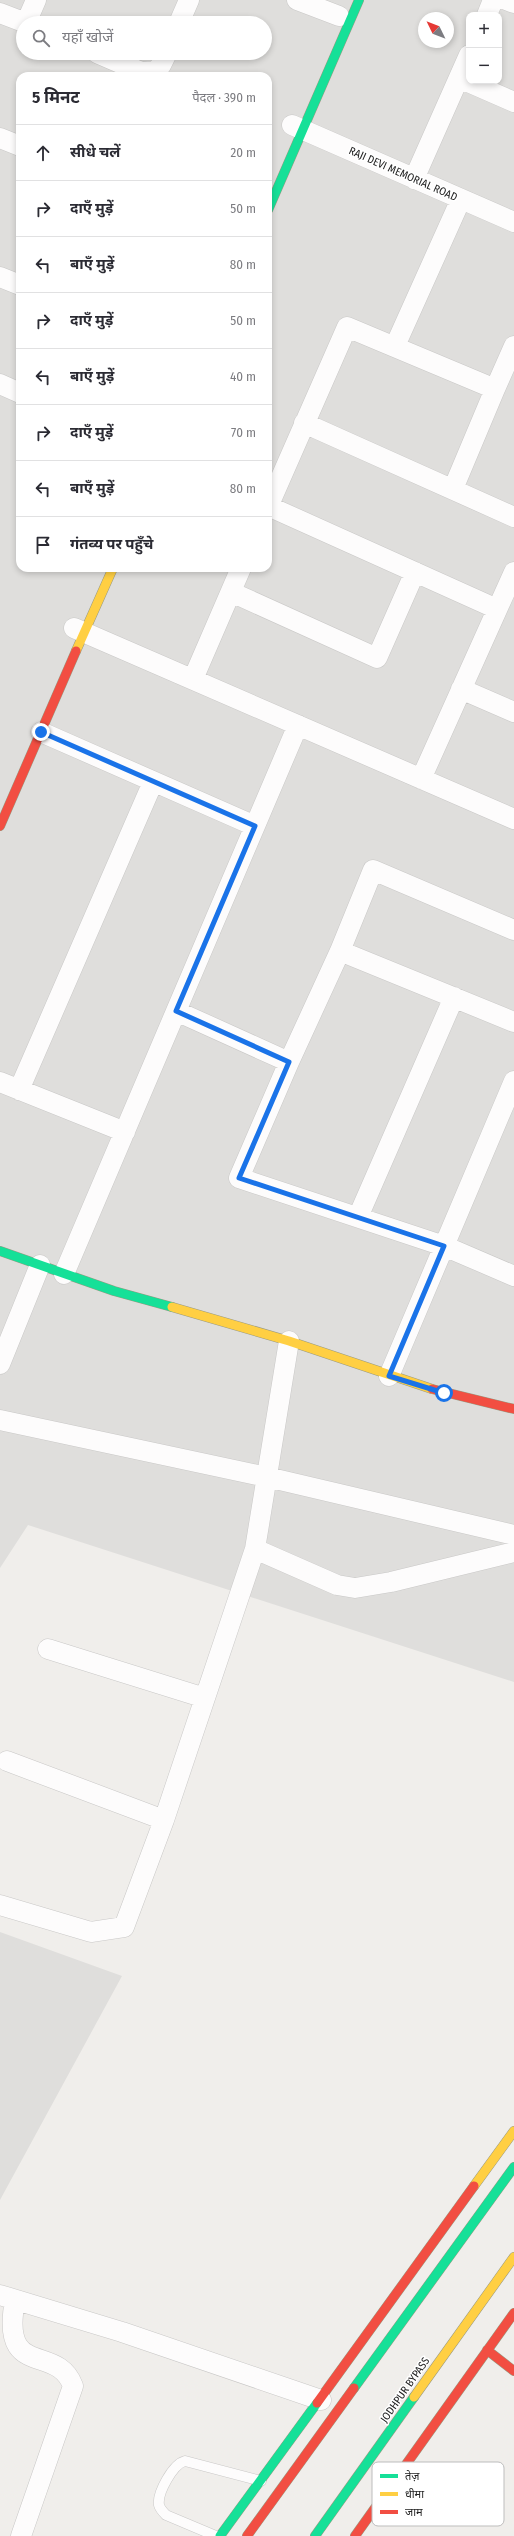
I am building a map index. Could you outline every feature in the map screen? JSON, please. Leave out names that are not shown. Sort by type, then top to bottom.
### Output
[{"type":"main road","points":[[272,198],[295,126],[359,0]]},
{"type":"main road","points":[[0,826],[41,732],[77,629],[111,572]]},
{"type":"main road","points":[[0,1251],[114,1292],[289,1341],[389,1376],[444,1393],[514,1409]]},
{"type":"main road","points":[[220,2536],[321,2400],[514,2131]]},
{"type":"main road","points":[[247,2536],[514,2167]]},
{"type":"main road","name":"JODHPUR BYPASS","points":[[315,2536],[514,2257]]},
{"type":"main road","points":[[408,2462],[514,2313]]},
{"type":"main road","points":[[487,2350],[514,2371]]},
{"type":"main road","points":[[355,2536],[372,2512]]},
{"type":"street","points":[[29,16],[36,0]]},
{"type":"street","points":[[182,16],[189,0]]},
{"type":"street","points":[[297,0],[340,14]]},
{"type":"street","points":[[488,12],[493,0]]},
{"type":"street","points":[[506,0],[514,3]]},
{"type":"street","points":[[0,13],[16,19]]},
{"type":"street","points":[[113,60],[141,72],[156,71],[163,60]]},
{"type":"street","points":[[414,179],[466,62]]},
{"type":"street","points":[[459,78],[514,102]]},
{"type":"street","name":"RAJI DEVI MEMORIAL ROAD","points":[[295,126],[514,222]]},
{"type":"street","points":[[0,138],[16,144]]},
{"type":"street","points":[[395,346],[461,199]]},
{"type":"street","points":[[0,277],[16,283]]},
{"type":"street","points":[[272,498],[347,327],[495,389]]},
{"type":"street","points":[[453,489],[514,346]]},
{"type":"street","points":[[0,384],[16,391]]},
{"type":"street","points":[[304,423],[514,516]]},
{"type":"street","points":[[272,509],[497,609]]},
{"type":"street","points":[[193,679],[240,572]]},
{"type":"street","points":[[231,592],[377,658],[415,572]]},
{"type":"street","points":[[421,779],[514,572]]},
{"type":"street","points":[[77,629],[514,819]]},
{"type":"street","points":[[461,689],[514,712]]},
{"type":"street","points":[[64,1274],[298,725]]},
{"type":"street","points":[[41,732],[255,826]]},
{"type":"street","points":[[19,1090],[153,782]]},
{"type":"street","points":[[514,930],[373,870],[340,951],[289,1062],[239,1178],[444,1246],[514,1276]]},
{"type":"street","points":[[340,951],[514,1022]]},
{"type":"street","points":[[358,1217],[454,997]]},
{"type":"street","points":[[176,1011],[289,1062]]},
{"type":"street","points":[[389,1376],[514,1081]]},
{"type":"street","points":[[0,1082],[125,1132]]},
{"type":"street","points":[[0,1364],[40,1265]]},
{"type":"street","points":[[0,1905],[91,1932],[124,1927],[164,1820],[255,1549],[289,1341]]},
{"type":"street","points":[[0,1420],[267,1477],[514,1535]]},
{"type":"street","points":[[255,1549],[338,1585],[355,1588],[391,1582],[514,1552]]},
{"type":"street","points":[[48,1649],[205,1698]]},
{"type":"street","points":[[7,1761],[164,1820]]},
{"type":"street","points":[[21,2536],[73,2386],[66,2372],[28,2355],[17,2346],[12,2337],[8,2298],[122,2332],[321,2400]]},
{"type":"lane","points":[[216,2536],[166,2515],[162,2510],[159,2504],[161,2495],[173,2467],[185,2461],[261,2481]]},
{"type":"shaded area","points":[[0,0],[514,0],[514,1682],[28,1525],[0,1568]]},
{"type":"shaded area","points":[[0,1932],[122,1976],[0,2200]]},
{"type":"traffic: fast","points":[[272,201],[359,0]]},
{"type":"traffic: fast","points":[[0,1251],[114,1291],[172,1307]]},
{"type":"traffic: fast","points":[[354,2388],[514,2167]]},
{"type":"traffic: fast","points":[[315,2536],[414,2397]]},
{"type":"traffic: fast","points":[[220,2536],[317,2403]]},
{"type":"traffic: slow","points":[[76,651],[111,572]]},
{"type":"traffic: slow","points":[[172,1307],[289,1341],[432,1389]]},
{"type":"traffic: slow","points":[[474,2186],[514,2131]]},
{"type":"traffic: slow","points":[[414,2397],[514,2257]]},
{"type":"traffic: jam","points":[[0,826],[76,651]]},
{"type":"traffic: jam","points":[[432,1389],[514,1409]]},
{"type":"traffic: jam","points":[[317,2403],[474,2186]]},
{"type":"traffic: jam","points":[[408,2462],[514,2313]]},
{"type":"traffic: jam","points":[[487,2350],[514,2371]]},
{"type":"traffic: jam","points":[[247,2536],[354,2388]]},
{"type":"traffic: jam","points":[[355,2536],[372,2512]]},
{"type":"route","points":[[41,732],[255,826],[176,1011],[289,1062],[239,1178],[444,1246],[389,1376],[444,1393]]}]
